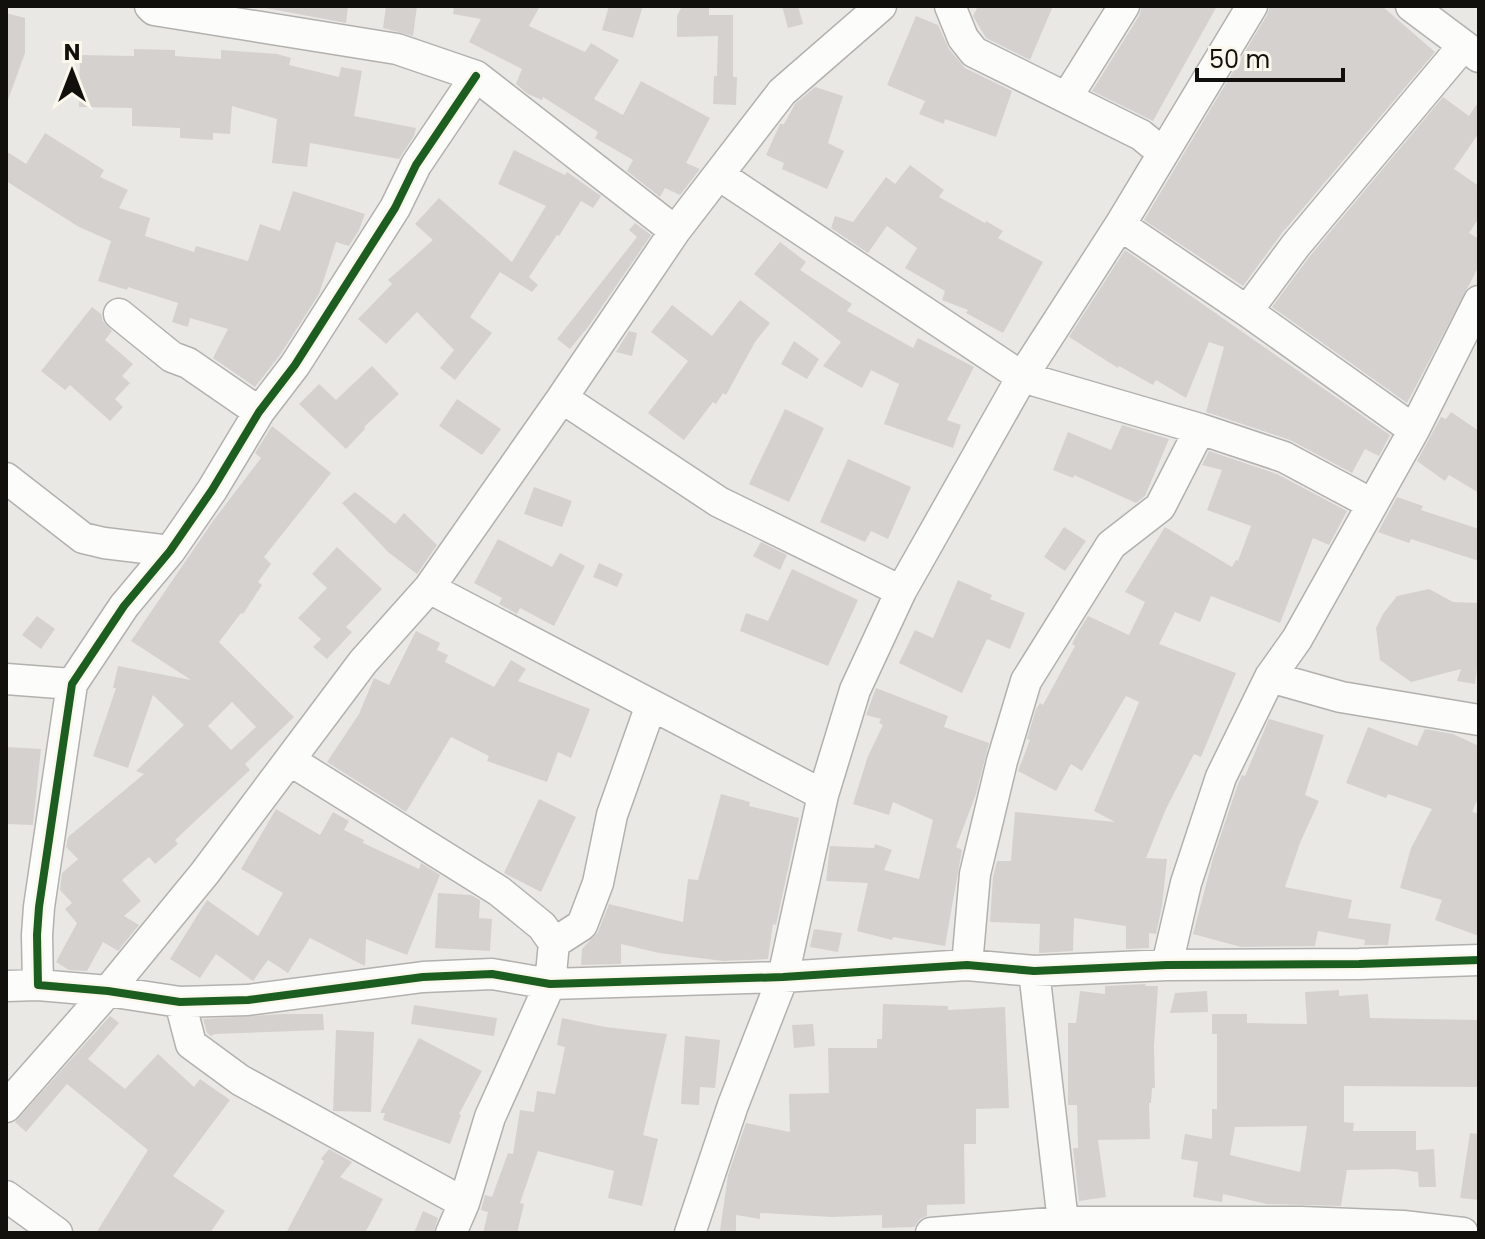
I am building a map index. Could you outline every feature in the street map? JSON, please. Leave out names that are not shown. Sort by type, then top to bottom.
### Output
[{"type":"street","points":[[150,6],[154,10],[397,49],[476,76],[675,231]]},
{"type":"street","points":[[6,1107],[108,991],[204,874],[363,662],[429,588],[675,231],[782,92],[881,6]]},
{"type":"street","points":[[950,6],[963,38],[974,52],[1141,135],[1163,153]]},
{"type":"street","points":[[1067,97],[1124,6]]},
{"type":"street","points":[[690,1233],[733,1105],[783,977],[823,795],[855,690],[901,591],[1022,377],[1120,225],[1252,6]]},
{"type":"street","points":[[1247,311],[1296,245],[1471,52],[1411,6]]},
{"type":"street","points":[[38,985],[39,907],[72,684],[124,606],[170,551],[212,490],[259,412],[295,365],[395,208],[416,165],[476,76]]},
{"type":"street","points":[[719,175],[1022,377],[1284,457],[1372,504]]},
{"type":"street","points":[[1120,225],[1414,430]]},
{"type":"street","points":[[1167,965],[1186,883],[1221,777],[1270,677],[1297,639],[1414,430],[1479,301]]},
{"type":"street","points":[[119,314],[172,357],[188,363],[259,412]]},
{"type":"street","points":[[562,398],[719,502],[901,591]]},
{"type":"street","points":[[967,965],[975,874],[1002,761],[1026,681],[1111,545],[1160,507],[1200,429]]},
{"type":"street","points":[[6,478],[83,538],[170,551]]},
{"type":"street","points":[[429,588],[823,795]]},
{"type":"street","points":[[1270,677],[1341,697],[1479,720]]},
{"type":"street","points":[[6,679],[72,684]]},
{"type":"street","points":[[554,943],[582,925],[598,883],[612,815],[651,705]]},
{"type":"street","points":[[291,761],[499,891],[542,926],[554,943],[550,984],[490,1117],[464,1203],[451,1233]]},
{"type":"street","points":[[6,986],[38,985],[108,991],[180,1002],[248,1000],[423,977],[492,974],[550,984],[783,977],[967,965],[1034,971],[1167,965],[1479,960]]},
{"type":"street","points":[[1034,971],[1063,1222]]},
{"type":"street","points":[[180,1002],[191,1044],[240,1080],[464,1203]]},
{"type":"street","points":[[6,1196],[57,1233]]},
{"type":"street","points":[[931,1233],[1063,1222],[1315,1223],[1403,1226],[1463,1233]]},
{"type":"building","points":[[255,6],[348,6],[346,23]]},
{"type":"building","points":[[386,6],[417,6],[413,36],[383,28]]},
{"type":"building","points":[[454,6],[540,6],[529,26],[585,52],[591,43],[619,60],[594,99],[623,115],[641,81],[710,118],[686,163],[700,169],[680,195],[665,188],[660,197],[627,171],[633,160],[595,138],[598,132],[543,97],[542,100],[528,94],[516,84],[522,69],[469,42],[481,19],[453,14]]},
{"type":"building","points":[[609,6],[643,6],[633,38],[602,30]]},
{"type":"building","points":[[682,6],[709,6],[709,15],[733,15],[736,105],[713,104],[718,36],[677,37],[677,16]]},
{"type":"building","points":[[782,6],[798,6],[803,24],[788,28]]},
{"type":"building","points":[[978,6],[1053,6],[1030,60],[986,38],[973,16]]},
{"type":"building","points":[[1142,6],[1217,6],[1153,121],[1092,91],[1139,16]]},
{"type":"building","points":[[1270,6],[1382,6],[1435,52],[1282,233],[1243,286],[1144,220]]},
{"type":"building","points":[[6,13],[25,18],[25,53],[8,100],[6,100]]},
{"type":"building","points":[[916,16],[938,25],[949,49],[965,68],[1012,91],[996,137],[945,119],[944,124],[919,114],[925,101],[887,85]]},
{"type":"building","points":[[134,49],[175,50],[175,56],[221,59],[221,50],[277,54],[291,58],[289,65],[339,77],[341,67],[362,71],[354,116],[416,128],[414,136],[399,159],[310,143],[307,167],[272,163],[277,119],[232,106],[230,134],[213,133],[213,140],[180,138],[180,128],[132,126],[132,108],[79,107],[80,55],[134,56]]},
{"type":"building","points":[[815,87],[843,96],[828,143],[844,151],[827,189],[782,169],[784,163],[766,155],[780,124],[784,124],[795,104]]},
{"type":"building","points":[[1443,97],[1469,116],[1479,101],[1479,133],[1454,169],[1479,186],[1479,218],[1469,233],[1479,239],[1479,266],[1407,403],[1272,307],[1310,256]]},
{"type":"building","points":[[45,133],[104,170],[100,177],[128,190],[119,208],[150,218],[145,236],[194,252],[196,246],[248,261],[260,224],[280,231],[293,191],[365,214],[349,246],[336,242],[319,294],[280,355],[255,387],[213,358],[228,329],[190,318],[188,327],[172,322],[178,303],[98,281],[111,241],[79,227],[6,181],[6,151],[26,164]]},
{"type":"building","points":[[514,150],[565,175],[567,172],[601,196],[593,208],[581,201],[529,277],[538,285],[532,292],[500,272],[470,317],[492,333],[455,380],[440,368],[454,350],[417,312],[386,344],[358,319],[392,284],[388,280],[433,240],[415,224],[439,198],[512,262],[546,206],[498,184]]},
{"type":"building","points":[[910,165],[944,190],[939,197],[1003,231],[998,238],[1043,262],[1003,333],[966,313],[968,310],[942,300],[945,291],[905,268],[917,248],[887,226],[868,253],[831,228],[835,216],[853,222],[886,177],[895,184]]},
{"type":"building","points":[[635,223],[651,235],[570,349],[557,339],[637,237],[629,230]]},
{"type":"building","points":[[780,242],[806,262],[800,270],[852,304],[847,311],[913,348],[918,338],[974,367],[947,420],[961,425],[953,448],[884,424],[899,384],[871,370],[862,388],[823,366],[841,342],[754,274]]},
{"type":"building","points":[[1125,250],[1390,435],[1379,456],[1365,449],[1352,473],[1290,440],[1206,412],[1224,347],[1209,342],[1186,398],[1156,380],[1153,385],[1118,368],[1069,337]]},
{"type":"building","points":[[740,300],[770,323],[755,342],[726,395],[723,393],[716,404],[713,402],[684,440],[648,413],[688,361],[651,332],[672,305],[712,336]]},
{"type":"building","points":[[92,307],[101,314],[112,331],[105,340],[133,364],[122,376],[130,383],[115,399],[123,407],[110,421],[70,385],[65,390],[41,371]]},
{"type":"building","points":[[629,331],[637,333],[632,356],[616,352]]},
{"type":"building","points":[[794,341],[819,359],[807,379],[781,364]]},
{"type":"building","points":[[372,366],[399,394],[346,449],[299,404],[319,384],[336,400]]},
{"type":"building","points":[[457,399],[501,429],[482,455],[439,426]]},
{"type":"building","points":[[785,409],[824,428],[789,502],[749,484]]},
{"type":"building","points":[[1451,412],[1479,431],[1479,493],[1449,475],[1445,481],[1417,461],[1441,417],[1446,419]]},
{"type":"building","points":[[1122,425],[1169,439],[1145,496],[1136,503],[1074,475],[1073,478],[1053,470],[1068,432],[1111,450]]},
{"type":"building","points":[[272,426],[331,473],[264,557],[271,564],[258,582],[262,585],[219,642],[294,717],[245,764],[250,770],[175,840],[178,844],[155,864],[149,857],[122,880],[141,901],[124,916],[139,925],[118,951],[103,942],[87,971],[69,970],[56,962],[77,923],[65,909],[72,903],[60,890],[62,873],[78,859],[66,847],[68,837],[144,774],[136,771],[184,725],[153,695],[128,768],[93,756],[116,688],[113,688],[118,666],[191,680],[131,641],[213,521],[261,458],[255,453]],"holes":[[[232,702],[256,727],[231,750],[208,726]]]},
{"type":"building","points":[[1209,451],[1277,474],[1347,511],[1329,545],[1313,538],[1280,623],[1211,596],[1200,622],[1175,612],[1159,644],[1236,673],[1201,757],[1194,754],[1146,858],[1167,859],[1162,906],[1156,934],[1149,933],[1149,948],[1126,949],[1126,926],[1074,918],[1073,951],[1039,953],[1040,924],[990,922],[993,877],[997,861],[1011,861],[1015,812],[1115,822],[1094,811],[1139,702],[1126,696],[1082,771],[1071,764],[1056,791],[1018,771],[1030,740],[1027,739],[1036,709],[1040,703],[1043,705],[1088,616],[1129,635],[1145,602],[1125,592],[1165,527],[1232,567],[1238,561],[1251,526],[1207,510],[1222,470],[1202,465]]},
{"type":"building","points":[[848,459],[911,487],[888,539],[871,531],[865,542],[820,522]]},
{"type":"building","points":[[534,487],[572,501],[562,527],[524,514]]},
{"type":"building","points":[[355,492],[395,524],[404,513],[437,545],[417,574],[388,552],[342,503]]},
{"type":"building","points":[[1397,497],[1423,506],[1421,510],[1479,529],[1479,561],[1378,532]]},
{"type":"building","points":[[1064,527],[1086,541],[1065,571],[1044,557]]},
{"type":"building","points":[[498,539],[552,567],[560,553],[585,566],[554,626],[520,608],[517,614],[499,604],[502,598],[474,583]]},
{"type":"building","points":[[761,542],[787,555],[780,570],[753,556]]},
{"type":"building","points":[[337,547],[382,589],[346,627],[352,632],[327,659],[313,647],[321,639],[298,618],[327,588],[312,574]]},
{"type":"building","points":[[599,563],[623,574],[617,587],[593,577]]},
{"type":"building","points":[[792,569],[858,600],[828,666],[740,631],[746,613],[768,621]]},
{"type":"building","points":[[958,580],[992,595],[990,599],[1025,613],[1010,649],[987,639],[962,693],[899,663],[915,630],[933,638]]},
{"type":"building","points":[[1429,589],[1453,602],[1479,603],[1479,654],[1475,684],[1457,681],[1461,669],[1411,682],[1380,660],[1376,628],[1383,614],[1397,596]]},
{"type":"building","points":[[37,616],[55,629],[41,649],[22,635]]},
{"type":"building","points":[[416,631],[440,643],[437,650],[448,655],[445,662],[494,687],[511,660],[526,669],[518,681],[590,709],[571,758],[558,752],[547,782],[487,761],[489,756],[451,737],[406,812],[327,762],[359,714],[374,678],[389,685]]},
{"type":"building","points":[[876,688],[948,716],[944,727],[989,743],[976,794],[956,847],[962,850],[945,946],[893,937],[892,940],[857,931],[868,883],[826,881],[830,846],[874,848],[875,844],[892,850],[884,870],[919,879],[933,820],[893,802],[889,815],[853,804],[868,756],[883,725],[879,723],[881,719],[866,715]]},
{"type":"building","points":[[1269,719],[1324,735],[1305,795],[1319,801],[1285,887],[1352,900],[1348,918],[1391,924],[1388,945],[1364,945],[1365,940],[1318,931],[1315,946],[1241,947],[1193,934],[1213,858],[1238,784],[1242,775],[1245,776]]},
{"type":"building","points":[[1368,727],[1417,746],[1425,729],[1453,734],[1479,746],[1479,796],[1472,812],[1479,814],[1479,936],[1435,920],[1442,900],[1400,888],[1411,848],[1432,809],[1388,794],[1386,798],[1346,783]]},
{"type":"building","points":[[6,747],[41,749],[33,825],[6,824]]},
{"type":"building","points":[[721,794],[750,802],[749,806],[799,818],[776,925],[773,924],[768,959],[723,961],[659,953],[621,944],[621,964],[581,965],[582,949],[598,932],[609,904],[683,922],[688,879],[698,880]]},
{"type":"building","points":[[539,799],[576,817],[541,892],[504,873]]},
{"type":"building","points":[[276,809],[320,835],[333,812],[349,821],[344,830],[364,840],[363,843],[419,869],[421,863],[440,875],[407,955],[366,939],[365,966],[310,938],[288,973],[268,960],[253,981],[216,954],[200,978],[170,959],[207,900],[258,936],[283,893],[241,869]]},
{"type":"building","points":[[438,893],[471,895],[480,900],[479,918],[492,919],[490,951],[435,948]]},
{"type":"building","points":[[814,929],[842,933],[838,952],[810,947]]},
{"type":"building","points":[[1105,986],[1158,986],[1155,1088],[1152,1088],[1149,1103],[1150,1139],[1098,1140],[1106,1197],[1079,1201],[1073,1148],[1078,1148],[1077,1105],[1068,1105],[1068,1023],[1076,1023],[1080,991],[1105,994]]},
{"type":"building","points":[[1339,990],[1339,996],[1368,994],[1370,1018],[1479,1020],[1479,1087],[1344,1086],[1344,1122],[1354,1123],[1353,1131],[1416,1131],[1416,1150],[1434,1149],[1436,1187],[1419,1187],[1418,1172],[1347,1170],[1341,1206],[1267,1204],[1223,1194],[1222,1202],[1193,1197],[1198,1162],[1181,1159],[1185,1134],[1212,1139],[1212,1109],[1217,1109],[1217,1034],[1212,1034],[1212,1014],[1247,1014],[1247,1023],[1307,1024],[1305,992]],"holes":[[[1307,1126],[1300,1172],[1230,1155],[1235,1127]]]},
{"type":"building","points":[[1207,991],[1208,1012],[1170,1013],[1175,993]]},
{"type":"building","points":[[883,1004],[948,1006],[948,1010],[1005,1007],[1009,1108],[976,1109],[976,1144],[964,1144],[965,1204],[927,1205],[927,1216],[914,1227],[882,1228],[882,1215],[832,1217],[760,1213],[760,1219],[736,1215],[736,1232],[720,1231],[728,1175],[746,1123],[790,1132],[789,1094],[829,1093],[828,1048],[877,1048],[877,1039],[882,1039]]},
{"type":"building","points":[[414,1005],[497,1018],[494,1036],[411,1024]]},
{"type":"building","points":[[323,1014],[324,1030],[211,1036],[203,1019]]},
{"type":"building","points":[[110,1016],[119,1023],[88,1059],[125,1089],[158,1054],[194,1087],[200,1079],[230,1100],[173,1176],[225,1211],[210,1233],[96,1233],[148,1150],[67,1084],[26,1132],[15,1122]]},
{"type":"building","points":[[562,1018],[605,1027],[667,1034],[643,1135],[658,1139],[642,1206],[608,1198],[614,1171],[538,1151],[520,1203],[524,1204],[517,1233],[483,1233],[488,1212],[481,1210],[485,1195],[492,1197],[508,1153],[513,1154],[520,1110],[534,1112],[537,1091],[555,1094],[565,1047],[557,1045]]},
{"type":"building","points":[[813,1024],[815,1046],[794,1048],[792,1025]]},
{"type":"building","points":[[336,1030],[374,1032],[371,1112],[333,1111]]},
{"type":"building","points":[[685,1036],[720,1040],[715,1088],[700,1087],[699,1105],[681,1104]]},
{"type":"building","points":[[419,1038],[482,1071],[459,1114],[450,1144],[383,1120],[385,1113],[380,1113]]},
{"type":"building","points":[[1470,1133],[1479,1134],[1479,1200],[1460,1198]]},
{"type":"building","points":[[329,1149],[352,1162],[340,1177],[383,1199],[365,1233],[286,1233],[324,1161],[321,1159]]},
{"type":"building","points":[[423,1211],[438,1218],[433,1233],[414,1233]]},
{"type":"cycle path","points":[[476,76],[416,165],[395,208],[295,365],[259,412],[212,490],[170,551],[124,606],[72,684],[39,907],[38,985],[180,1002],[248,1000],[423,977],[492,974],[550,984],[783,977],[967,965],[1034,971],[1167,965],[1479,960]]}]
